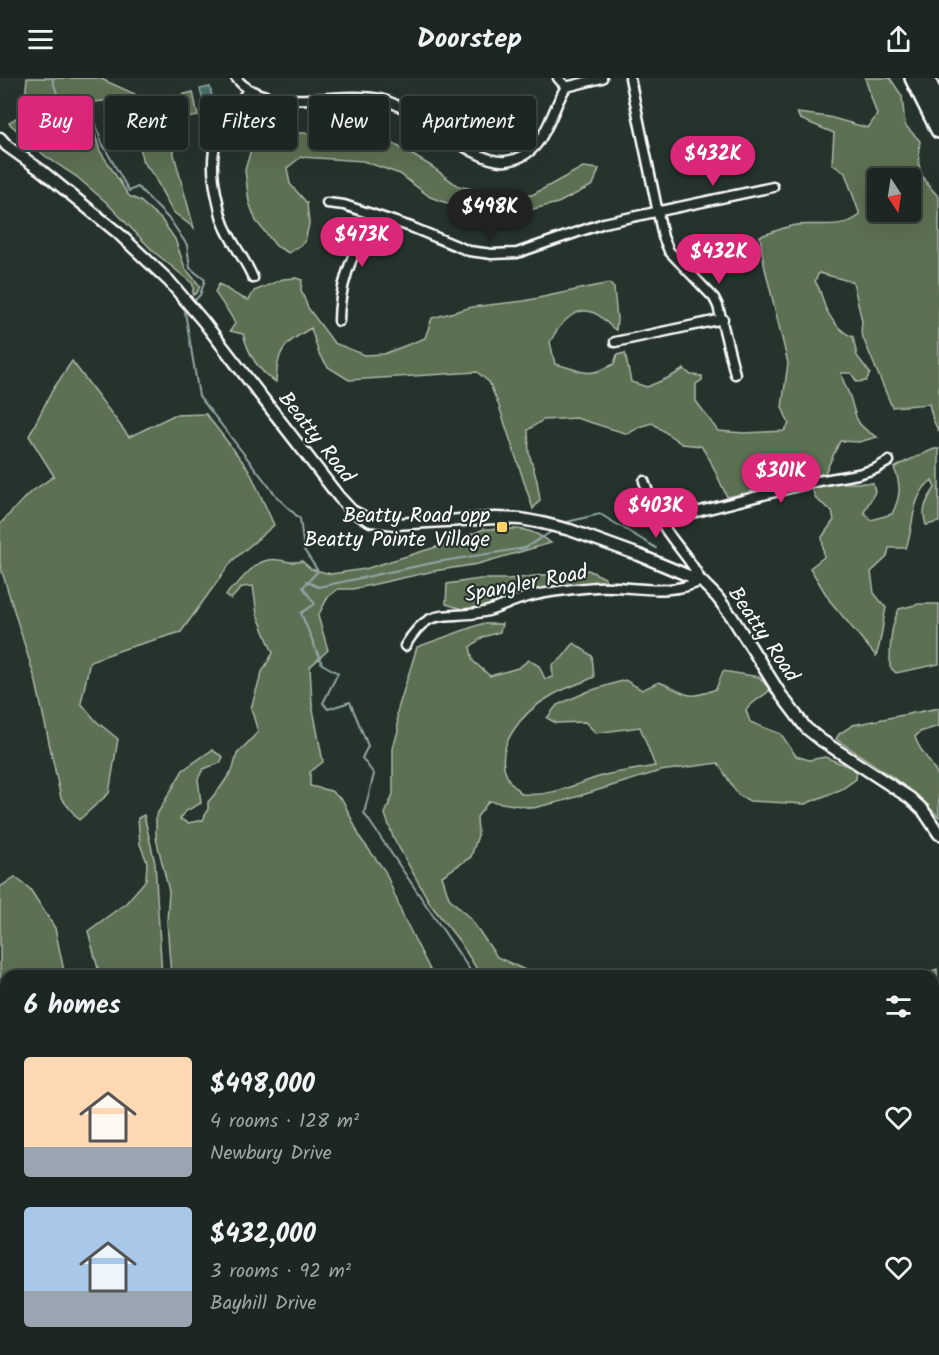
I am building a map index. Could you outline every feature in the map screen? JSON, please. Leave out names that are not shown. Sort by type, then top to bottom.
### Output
[{"type":"highway","points":[[913,78],[939,130]]},
{"type":"highway","points":[[926,78],[939,104]]},
{"type":"street","points":[[236,78],[248,90],[262,97],[279,99],[349,96],[382,100],[402,108],[481,156],[494,161],[519,158],[535,148],[544,136],[557,101],[566,87],[602,78]]},
{"type":"street","points":[[558,78],[566,87]]},
{"type":"street","points":[[630,78],[658,213],[669,251],[714,298],[723,319],[735,374]]},
{"type":"street","points":[[248,90],[223,126],[215,142],[213,176],[224,226],[253,278]]},
{"type":"street","name":"Beatty Road","points":[[2,146],[42,171],[118,233],[169,281],[352,511],[372,521],[395,524],[495,518],[542,523],[570,530],[639,555],[701,581],[732,617],[781,695],[806,728],[910,798],[923,810],[939,834]]},
{"type":"street","points":[[327,203],[411,227],[470,251],[492,254],[517,253],[604,223],[773,187]]},
{"type":"street","points":[[339,321],[339,305],[346,272],[371,214]]},
{"type":"street","points":[[615,342],[723,319]]},
{"type":"street","points":[[661,522],[818,481],[858,474],[875,469],[889,460]]},
{"type":"street","points":[[644,481],[661,522],[696,568],[701,581]]},
{"type":"street","name":"Spangler Road","points":[[405,646],[420,626],[429,619],[441,615],[485,612],[526,597],[564,591],[598,587],[657,591],[689,587],[701,581]]},
{"type":"green space","points":[[27,78],[99,78],[137,96],[105,96],[105,101],[93,102],[93,96],[25,96]]},
{"type":"green space","points":[[865,78],[890,78],[902,96],[905,125],[920,141],[920,168],[867,168],[867,222],[921,222],[921,172],[927,184],[939,197],[939,432],[929,404],[892,407],[861,333],[862,321],[853,282],[819,273],[815,281],[826,309],[837,326],[853,337],[857,356],[870,373],[866,381],[857,382],[851,373],[841,373],[858,422],[877,437],[859,442],[840,441],[825,473],[757,491],[727,497],[701,446],[682,444],[652,423],[628,434],[576,418],[543,420],[528,430],[529,453],[540,500],[533,509],[499,406],[489,382],[477,372],[349,380],[328,367],[319,354],[311,328],[283,349],[278,362],[276,382],[255,362],[243,334],[230,331],[235,324],[215,292],[219,284],[249,300],[254,291],[283,279],[302,280],[301,290],[308,308],[334,343],[365,355],[384,354],[425,338],[432,318],[472,307],[524,301],[609,283],[614,288],[616,330],[594,313],[578,312],[565,321],[550,342],[555,364],[590,373],[614,364],[617,355],[625,353],[631,382],[647,387],[684,369],[691,375],[702,376],[702,380],[696,384],[696,401],[718,431],[744,433],[784,431],[789,424],[782,407],[788,363],[764,264],[760,236],[796,225],[838,224],[860,215],[845,173],[832,164],[834,133],[800,119],[797,113],[829,117],[868,128],[877,115]]},
{"type":"green space","points":[[193,92],[198,116],[188,118],[188,96],[181,95]]},
{"type":"green space","points":[[18,117],[18,131],[9,123]]},
{"type":"green space","points":[[93,130],[100,151],[129,196],[140,201],[161,219],[175,239],[185,268],[200,286],[197,293],[193,295],[193,284],[153,251],[106,202],[77,177],[38,150],[93,150]]},
{"type":"green space","points":[[297,133],[309,133],[309,150],[389,150],[389,142],[431,166],[458,186],[500,195],[532,195],[583,167],[599,169],[593,185],[558,203],[512,214],[472,212],[430,197],[400,174],[363,161],[301,157],[287,168],[290,184],[307,203],[309,224],[305,242],[289,253],[276,246],[256,221],[249,202],[245,170],[251,150],[297,150]]},
{"type":"green space","points":[[141,150],[173,150],[194,228],[172,211],[154,176],[142,160]]},
{"type":"green space","points":[[72,361],[129,437],[174,415],[206,414],[249,470],[274,525],[232,561],[181,632],[90,661],[81,703],[96,721],[118,739],[109,793],[79,820],[61,798],[36,682],[0,565],[0,524],[28,494],[54,476],[29,436],[52,391]]},
{"type":"green space","points":[[934,449],[939,449],[939,522],[926,525],[924,515],[925,506],[935,488],[932,480],[920,494],[916,503],[906,548],[889,548],[887,557],[871,572],[874,593],[886,608],[876,656],[830,601],[810,568],[824,557],[822,537],[834,520],[832,511],[816,499],[812,489],[837,483],[873,483],[875,492],[864,512],[871,520],[892,514],[899,492],[894,468]]},
{"type":"green space","points":[[484,529],[511,529],[535,533],[551,543],[478,564],[353,589],[338,589],[328,597],[318,616],[328,650],[310,667],[312,704],[323,762],[310,772],[310,786],[331,791],[343,801],[361,839],[385,871],[404,918],[430,970],[171,970],[167,922],[169,891],[156,838],[156,816],[183,770],[212,750],[223,757],[220,763],[203,769],[198,779],[201,803],[186,811],[180,819],[188,823],[203,820],[208,809],[208,802],[233,769],[237,754],[258,732],[251,708],[262,672],[273,653],[257,614],[253,586],[242,587],[231,599],[226,596],[251,569],[266,560],[302,561],[311,569],[331,574],[365,569],[449,543]]},
{"type":"green space","points":[[588,570],[605,578],[606,582],[513,597],[488,607],[462,609],[446,604],[447,584]]},
{"type":"green space","points":[[919,604],[939,604],[939,664],[896,673],[890,667],[891,638],[896,616],[899,609]]},
{"type":"green space","points":[[481,624],[502,624],[500,632],[483,637],[470,647],[473,661],[490,676],[518,668],[529,660],[539,666],[545,679],[553,677],[552,665],[562,658],[574,643],[592,656],[594,677],[551,696],[530,711],[513,731],[504,755],[504,768],[510,782],[522,794],[556,791],[609,774],[655,766],[640,727],[596,733],[585,722],[556,723],[547,718],[557,705],[589,691],[625,680],[642,690],[659,682],[686,694],[698,695],[716,689],[723,671],[759,677],[770,690],[746,710],[750,722],[781,734],[796,756],[809,760],[825,757],[857,770],[856,779],[842,789],[805,804],[750,801],[738,795],[718,763],[660,771],[533,808],[489,801],[477,817],[478,835],[471,857],[442,876],[449,898],[470,918],[497,957],[525,970],[477,970],[460,942],[431,905],[393,837],[385,814],[393,794],[393,748],[398,731],[397,712],[417,647]]},
{"type":"green space","points":[[939,708],[939,726],[920,732],[915,737],[937,774],[939,817],[894,778],[836,739],[839,734],[853,725]]},
{"type":"green space","points":[[144,815],[155,863],[162,970],[98,970],[88,931],[126,903],[146,880],[147,862],[140,844],[138,818]]},
{"type":"green space","points":[[15,877],[30,889],[55,928],[64,970],[0,970],[0,887]]},
{"type":"water","points":[[210,87],[212,96],[202,96],[200,89]]},
{"type":"waterway","points":[[52,78],[66,122],[94,119],[102,143],[129,191],[138,187],[171,221],[187,245],[190,268],[205,280],[200,295],[193,302]]},
{"type":"waterway","points":[[188,309],[185,312],[199,396],[278,498],[300,519],[304,550],[318,571],[303,587],[315,604],[301,613],[322,664],[338,673],[323,703],[328,709],[350,702],[368,746],[362,758],[374,774],[364,813],[470,970]]},
{"type":"waterway","points":[[567,522],[600,514],[656,548]]},
{"type":"waterway","points":[[306,581],[318,587],[437,562],[525,548],[551,532]]},
{"type":"place","name":"Beatty Road opp Beatty Pointe Village","points":[[502,527]]}]
